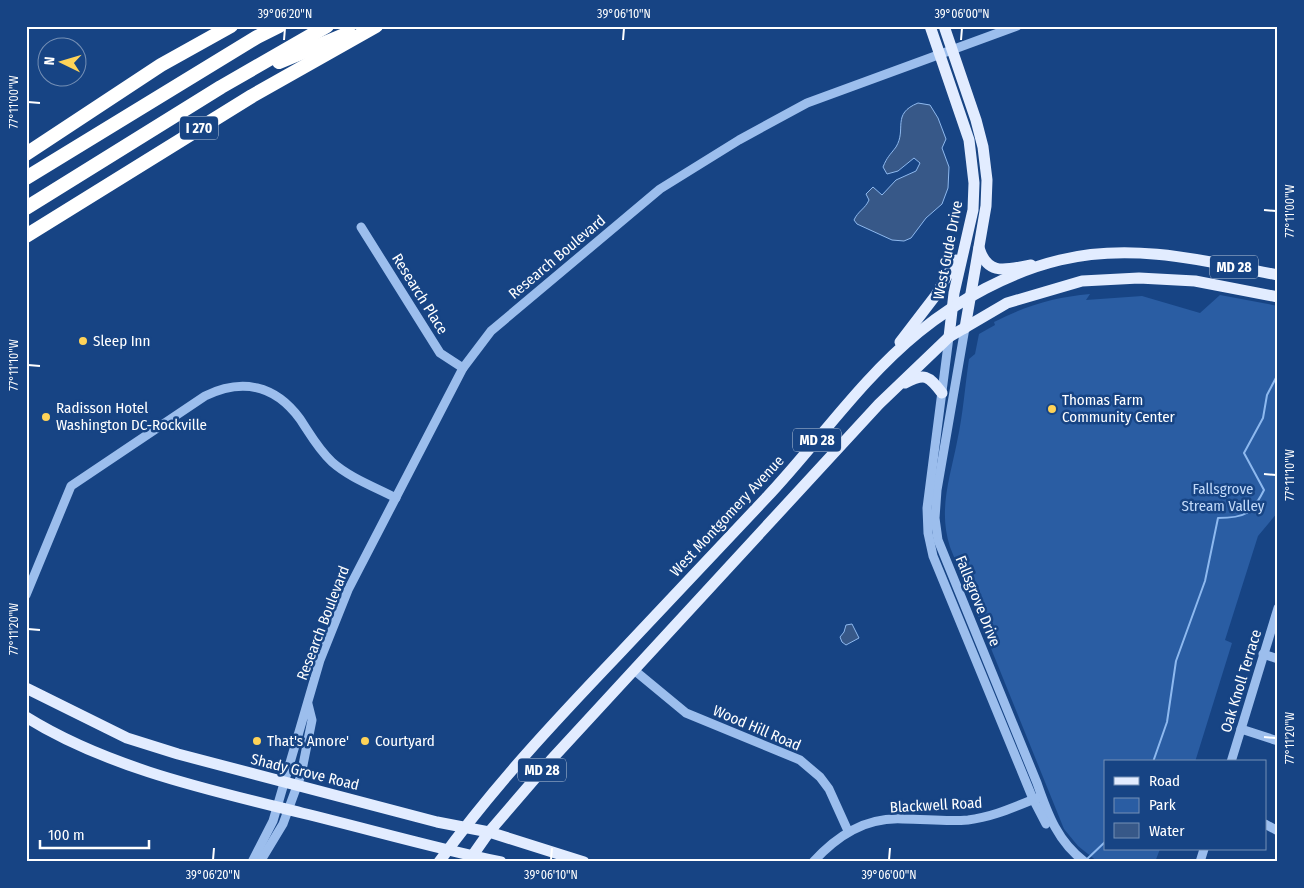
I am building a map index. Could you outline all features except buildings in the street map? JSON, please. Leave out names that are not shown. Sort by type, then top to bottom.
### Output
[{"type":"highway","points":[[26,154],[161,65],[231,26]]},
{"type":"highway","points":[[26,178],[257,37],[279,26]]},
{"type":"highway","name":"I 270","points":[[26,208],[221,87],[327,26]]},
{"type":"highway","points":[[221,87],[364,26]]},
{"type":"highway","name":"I 270","points":[[26,236],[252,96],[376,26]]},
{"type":"main road","name":"West Gude Drive","points":[[930,26],[969,140],[972,160],[973,210],[959,268],[949,337]]},
{"type":"main road","name":"West Gude Drive","points":[[944,26],[983,147],[987,180],[986,206],[965,328]]},
{"type":"main road","points":[[887,359],[936,295],[951,270],[967,236]]},
{"type":"main road","points":[[979,247],[990,266],[998,270],[1060,260]]},
{"type":"main road","name":"West Montgomery Avenue","points":[[447,850],[464,827],[568,705],[778,486],[887,359],[952,308],[1002,282],[1060,260],[1106,253],[1148,253],[1190,258],[1278,275]]},
{"type":"main road","name":"MD 28","points":[[470,859],[489,832],[551,760],[879,404],[949,337],[1007,303],[1082,281],[1138,278],[1196,281],[1278,297]]},
{"type":"main road","points":[[895,388],[920,376],[932,380],[942,393]]},
{"type":"main road","name":"Shady Grove Road","points":[[26,688],[50,702],[127,738],[178,754],[291,784],[489,832],[584,862]]},
{"type":"main road","points":[[26,717],[118,762],[171,779],[447,850],[470,859],[501,862]]},
{"type":"main road","points":[[419,843],[428,851],[431,862]]},
{"type":"main road","name":"MD 28","points":[[439,862],[447,850]]},
{"type":"street","name":"Research Boulevard","points":[[252,862],[264,840],[278,806],[302,769],[312,720],[308,704],[320,660],[348,590],[463,368],[491,331],[597,240],[660,190],[739,140],[807,103],[1017,26]]},
{"type":"street","name":"Research Place","points":[[361,227],[440,353],[463,368]]},
{"type":"street","name":"Fallsgrove Drive","points":[[965,328],[937,490],[935,518],[938,540],[1037,798]]},
{"type":"street","name":"Fallsgrove Drive","points":[[949,337],[927,508],[928,533],[933,556],[1037,798],[1057,832],[1081,861]]},
{"type":"street","points":[[26,595],[71,486],[205,396],[222,388],[244,386],[260,388],[284,401],[299,418],[316,445],[332,462],[351,475],[396,498]]},
{"type":"street","name":"Oak Knoll Terrace","points":[[1231,760],[1278,608]]},
{"type":"street","points":[[1263,654],[1278,659]]},
{"type":"street","name":"Wood Hill Road","points":[[634,670],[686,713],[800,760],[829,789],[848,831]]},
{"type":"street","points":[[1241,729],[1278,741]]},
{"type":"street","name":"Research Boulevard","points":[[260,862],[278,834],[289,810],[291,784]]},
{"type":"street","name":"Blackwell Road","points":[[813,862],[840,836],[870,823],[900,818],[942,821],[986,817],[1037,798]]},
{"type":"street","points":[[1266,825],[1278,831]]},
{"type":"street","points":[[1200,862],[1204,850]]},
{"type":"green space","name":"Fallsgrove Stream Valley","points":[[1090,294],[1086,300],[1142,296],[1200,313],[1220,295],[1278,306],[1278,512],[1258,536],[1225,640],[1232,643],[1196,760],[1104,760],[1104,850],[1160,850],[1155,862],[1098,862],[1078,846],[1064,829],[950,547],[947,533],[945,520],[946,494],[961,421],[969,359],[975,354],[979,334],[995,325],[994,322],[1017,311],[1065,297]]},
{"type":"water","points":[[918,103],[930,105],[938,118],[946,139],[942,148],[949,167],[948,188],[942,204],[926,218],[911,238],[904,241],[892,240],[857,224],[854,220],[869,200],[866,194],[873,187],[882,195],[896,180],[916,171],[920,163],[914,158],[898,171],[887,174],[883,167],[899,140],[902,117],[910,107]]},
{"type":"water","points":[[852,624],[859,638],[846,645],[840,637],[846,625]]},
{"type":"waterway","points":[[1154,760],[1167,722],[1176,661],[1205,581],[1218,518],[1235,517],[1247,513],[1256,504],[1264,490],[1244,453],[1263,418],[1267,395],[1278,374]]},
{"type":"waterway","points":[[1086,860],[1104,843]]},
{"type":"place","name":"Sleep Inn","points":[[83,341]]},
{"type":"place","name":"Thomas Farm Community Center","points":[[1052,409]]},
{"type":"place","name":"Radisson Hotel Washington DC-Rockville","points":[[46,417]]},
{"type":"place","name":"That's Amore'","points":[[257,741]]},
{"type":"place","name":"Courtyard","points":[[365,741]]}]
